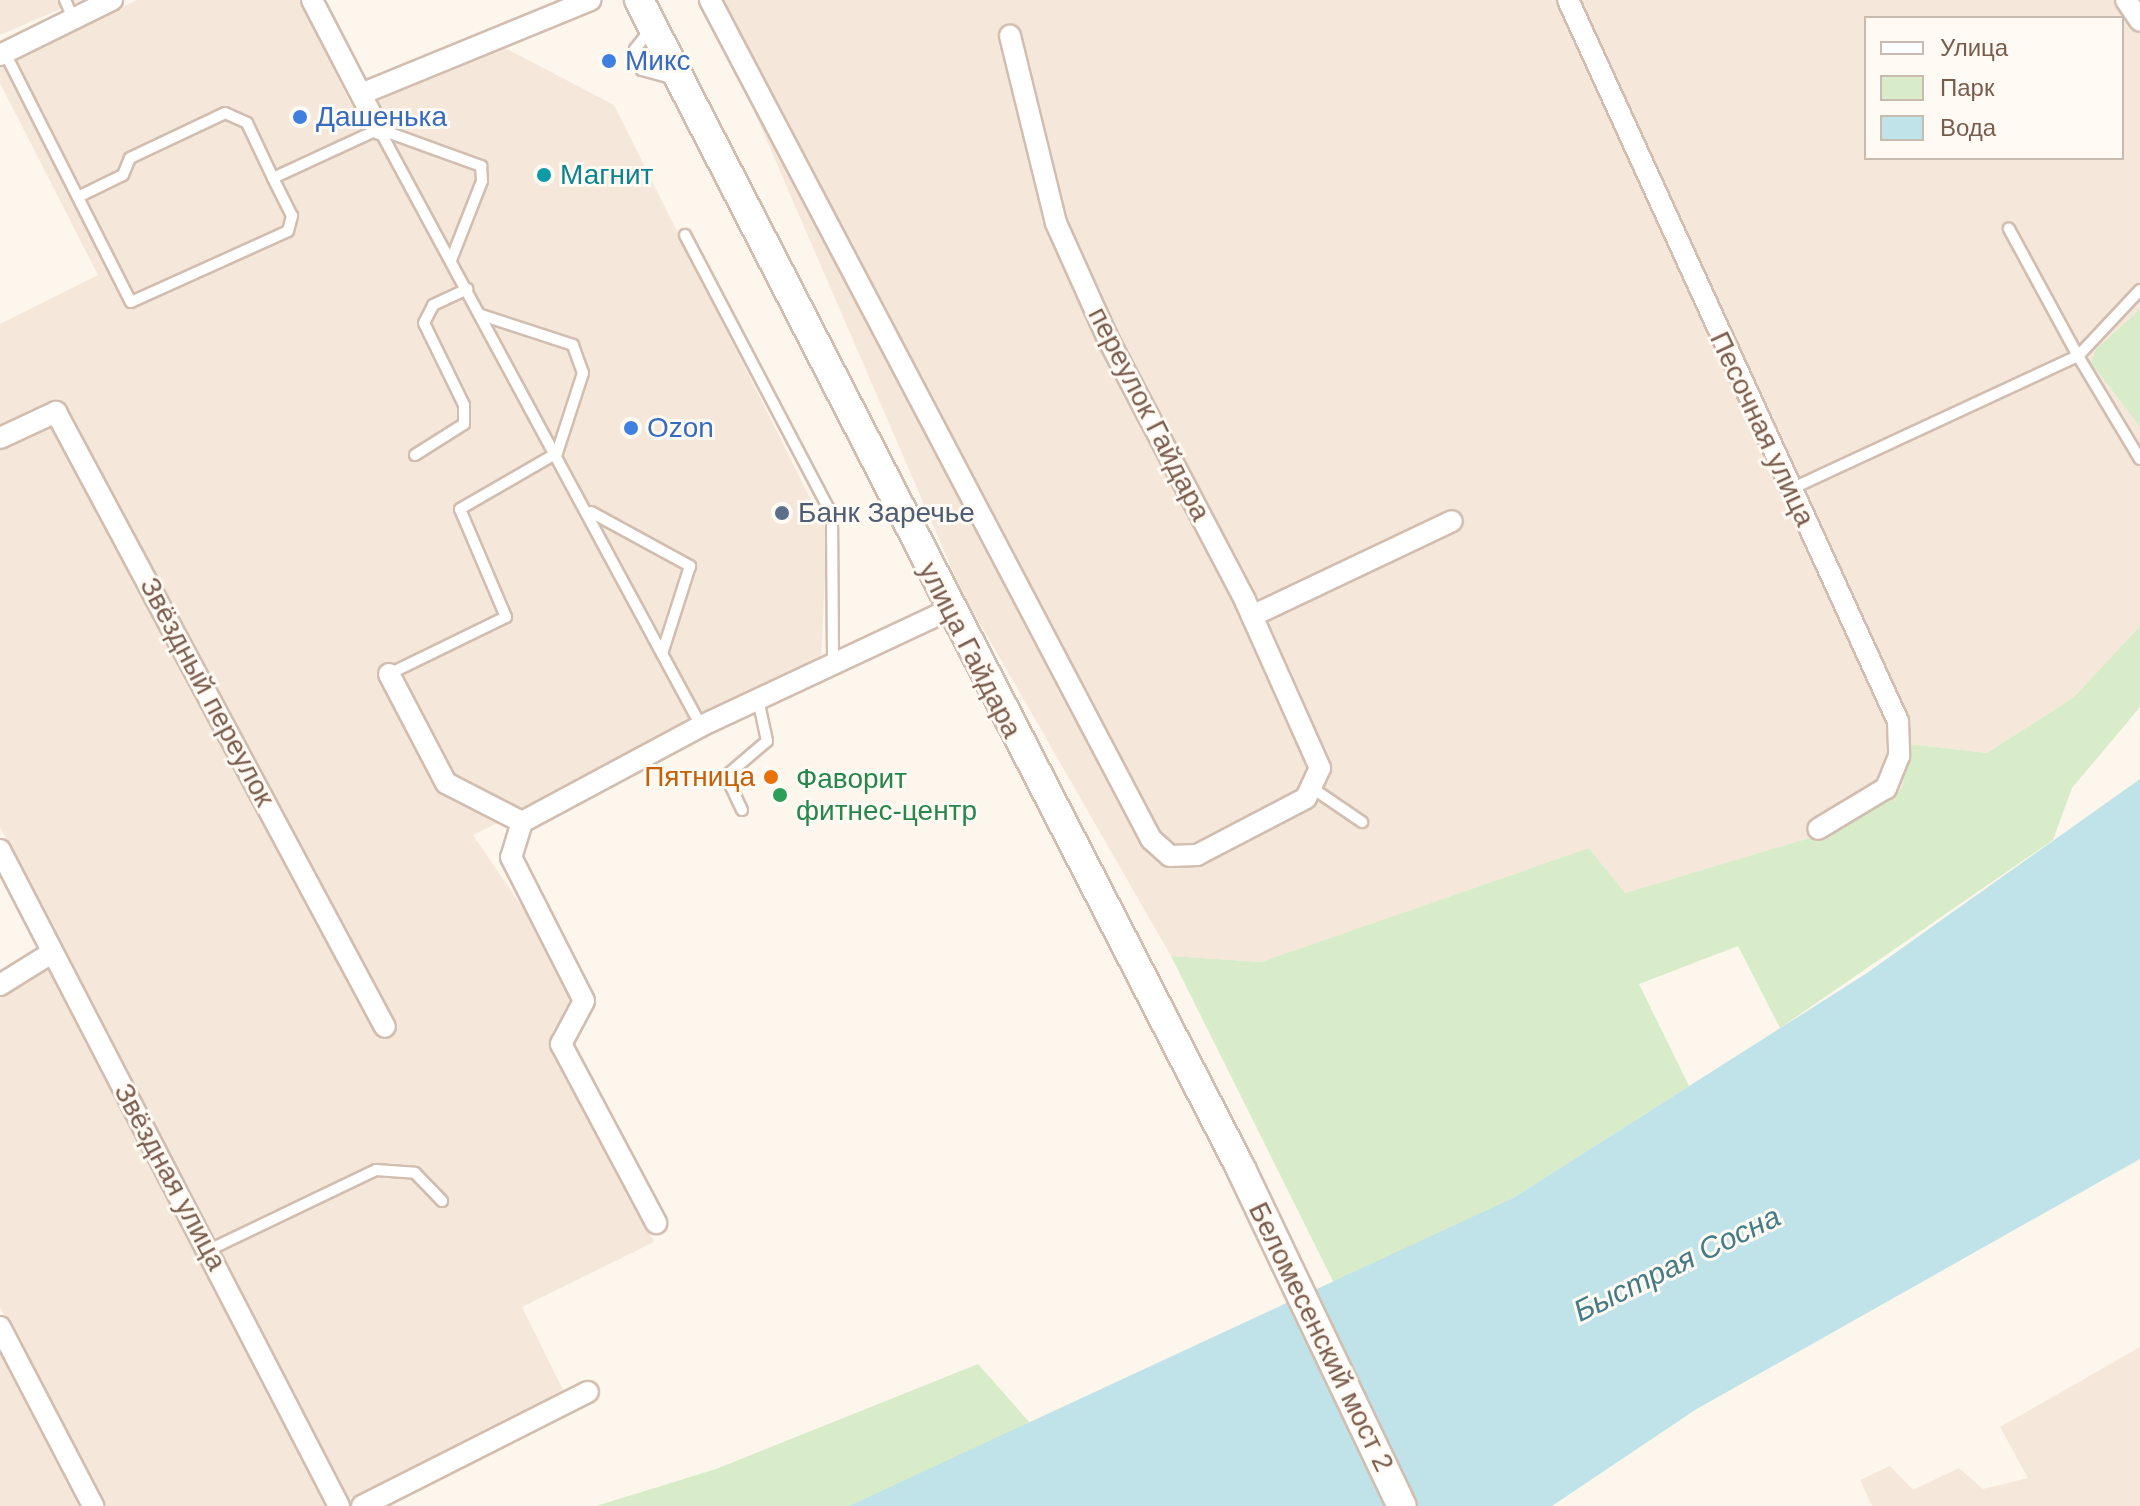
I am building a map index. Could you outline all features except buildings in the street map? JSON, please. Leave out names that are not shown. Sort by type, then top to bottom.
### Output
[{"type":"main road","name":"улица Гайдара","points":[[639,0],[675,79],[1241,1169]]},
{"type":"main road","name":"Беломесенский мост 2","points":[[1241,1169],[1402,1506]]},
{"type":"street","points":[[2,54],[69,9],[112,0]]},
{"type":"street","points":[[312,0],[379,129]]},
{"type":"street","points":[[361,94],[590,0]]},
{"type":"street","points":[[710,0],[1155,844],[1170,856],[1197,855],[1317,785]]},
{"type":"street","name":"Песочная улица","points":[[1568,0],[1900,738],[1886,788],[1818,829]]},
{"type":"street","points":[[2126,0],[2140,21]]},
{"type":"street","name":"переулок Гайдара","points":[[1010,36],[1056,223],[1109,341],[1252,616],[1316,756],[1317,785]]},
{"type":"street","name":"Звёздный переулок","points":[[0,438],[56,412],[385,1027]]},
{"type":"street","points":[[1252,616],[1452,521]]},
{"type":"street","points":[[656,1223],[561,1044],[584,1001],[511,857],[522,822],[701,726],[949,610]]},
{"type":"street","points":[[389,674],[446,783],[522,822]]},
{"type":"street","name":"Звёздная улица","points":[[0,850],[339,1506]]},
{"type":"street","points":[[0,985],[53,952]]},
{"type":"street","points":[[0,1327],[93,1506]]},
{"type":"street","points":[[362,1506],[588,1392]]},
{"type":"lane","points":[[2,54],[131,302],[286,232],[293,219],[247,123],[231,113],[132,157],[123,175],[78,197]]},
{"type":"lane","points":[[273,178],[379,129],[481,166],[482,181],[451,260]]},
{"type":"lane","points":[[379,129],[591,512],[701,726]]},
{"type":"lane","points":[[2009,229],[2078,356],[2140,459]]},
{"type":"lane","points":[[685,235],[832,515],[833,663]]},
{"type":"lane","points":[[415,455],[464,424],[464,405],[424,323],[433,305],[467,289]]},
{"type":"lane","points":[[1789,490],[2078,356],[2140,290]]},
{"type":"lane","points":[[389,674],[506,617],[460,509],[557,453],[583,373],[581,353],[481,315]]},
{"type":"lane","points":[[591,512],[690,566],[662,654]]},
{"type":"lane","points":[[742,810],[726,776],[767,741],[758,699]]},
{"type":"lane","points":[[1317,785],[1362,822]]},
{"type":"lane","points":[[209,1250],[376,1170],[415,1173],[442,1201]]},
{"type":"shaded area","points":[[0,0],[81,0],[0,35]]},
{"type":"shaded area","points":[[137,0],[300,0],[353,109],[505,48],[614,105],[827,532],[821,663],[473,835],[555,955],[578,1010],[553,1029],[553,1047],[654,1242],[522,1307],[564,1392],[348,1499],[0,827],[0,324],[98,275],[0,83],[0,67]]},
{"type":"shaded area","points":[[706,0],[2140,0],[2140,309],[2096,349],[2091,363],[2140,427],[2140,626],[2074,697],[1987,753],[1910,744],[1902,788],[1834,831],[1625,893],[1589,848],[1261,962],[1171,956],[962,592]]},
{"type":"shaded area","points":[[47,965],[330,1506],[105,1506],[0,1307],[0,995]]},
{"type":"shaded area","points":[[2140,1347],[2140,1506],[1872,1506],[1860,1480],[1890,1466],[1913,1490],[1959,1468],[1983,1489],[2028,1478],[2000,1427]]},
{"type":"shaded area","points":[[0,1354],[79,1506],[0,1506]]},
{"type":"green space","points":[[2140,309],[2140,427],[2091,363],[2096,349]]},
{"type":"green space","points":[[2140,626],[2140,707],[2072,788],[2053,840],[1780,1028],[1738,946],[1639,984],[1689,1086],[1513,1198],[1334,1283],[1171,956],[1261,962],[1589,848],[1625,893],[1833,831],[1902,788],[1910,744],[1987,753],[2074,697]]},
{"type":"green space","points":[[978,1364],[1031,1424],[849,1506],[596,1506],[716,1469]]},
{"type":"water","name":"Быстрая Сосна","points":[[2140,779],[2140,1159],[1695,1410],[1552,1506],[849,1506],[1513,1198],[1867,973]]},
{"type":"place","name":"Микс","points":[[609,61]]},
{"type":"place","name":"Дашенька","points":[[300,117]]},
{"type":"place","name":"Магнит","points":[[544,175]]},
{"type":"place","name":"Ozon","points":[[631,428]]},
{"type":"place","name":"Банк Заречье","points":[[782,513]]},
{"type":"place","name":"Пятница","points":[[771,777]]},
{"type":"place","name":"Фаворит фитнес-центр","points":[[780,795]]}]
